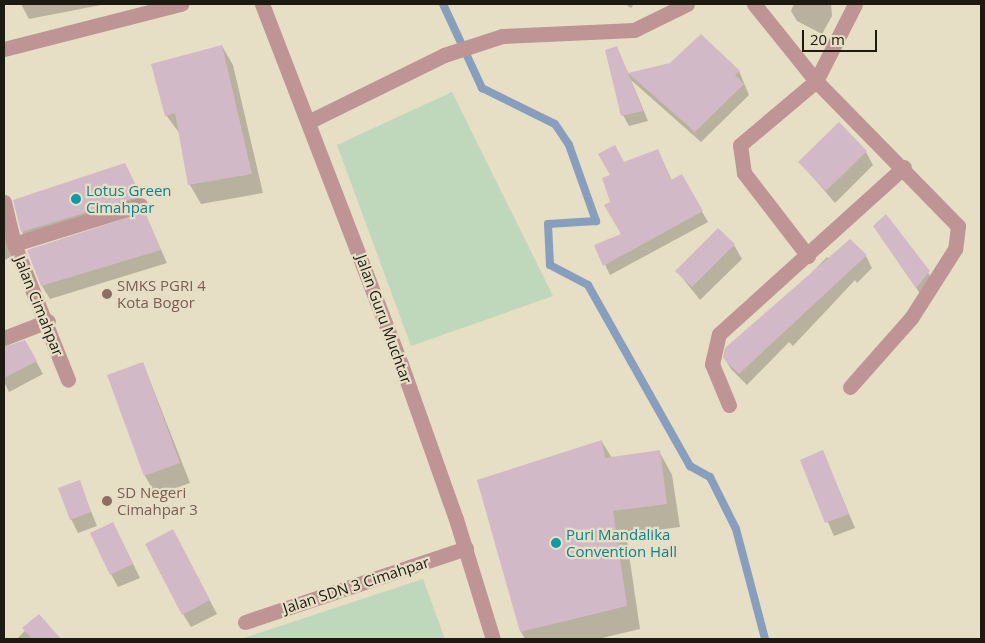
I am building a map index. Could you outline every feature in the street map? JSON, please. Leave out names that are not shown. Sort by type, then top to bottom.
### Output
[{"type":"street","points":[[4,49],[183,4]]},
{"type":"street","name":"Jalan Guru Muchtar","points":[[262,4],[310,121],[466,548],[493,639]]},
{"type":"street","points":[[310,121],[444,55],[502,36],[634,30],[687,4]]},
{"type":"street","points":[[754,4],[816,81],[904,168],[958,226],[959,235],[911,318],[850,387]]},
{"type":"street","points":[[808,256],[744,173],[739,159],[740,145],[748,135],[816,81],[855,4]]},
{"type":"street","points":[[730,405],[712,364],[719,334],[904,168]]},
{"type":"street","name":"Jalan Cimahpar","points":[[4,202],[14,244],[48,320],[68,380]]},
{"type":"street","points":[[14,244],[140,205]]},
{"type":"street","points":[[4,338],[48,320]]},
{"type":"street","name":"Jalan SDN 3 Cimahpar","points":[[245,622],[466,548]]},
{"type":"green space","points":[[452,92],[553,296],[411,346],[337,145]]},
{"type":"green space","points":[[423,579],[445,639],[241,639]]},
{"type":"building","points":[[701,34],[740,71],[735,75],[744,84],[695,132],[628,73],[670,63]]},
{"type":"building","points":[[222,45],[252,174],[188,185],[175,113],[165,116],[151,64]]},
{"type":"building","points":[[617,46],[643,111],[621,116],[605,50]]},
{"type":"building","points":[[839,122],[867,151],[826,191],[798,162]]},
{"type":"building","points":[[615,145],[624,162],[658,149],[671,180],[682,174],[703,211],[603,266],[594,245],[621,234],[604,205],[610,202],[602,178],[610,175],[598,154]]},
{"type":"building","name":"Lotus Green Cimahpar","points":[[125,163],[141,196],[21,232],[13,200]]},
{"type":"building","name":"Lotus Green Cimahpar","points":[[145,212],[161,250],[41,286],[27,250]]},
{"type":"building","points":[[886,214],[930,271],[916,288],[873,226]]},
{"type":"building","points":[[718,228],[735,244],[692,287],[675,271]]},
{"type":"building","points":[[850,239],[867,255],[739,374],[723,358],[725,348]]},
{"type":"building","points":[[25,340],[37,361],[4,378],[4,347]]},
{"type":"building","points":[[143,362],[180,463],[144,476],[107,375]]},
{"type":"building","name":"Puri Mandalika Convention Hall","points":[[602,440],[605,458],[660,450],[667,504],[613,511],[627,606],[520,632],[477,480]]},
{"type":"building","points":[[823,450],[849,514],[825,523],[800,460]]},
{"type":"building","points":[[80,480],[91,512],[70,520],[58,488]]},
{"type":"building","points":[[113,522],[133,564],[110,575],[90,533]]},
{"type":"building","points":[[173,529],[210,600],[182,615],[145,544]]},
{"type":"building","points":[[39,614],[61,639],[32,639],[22,628]]},
{"type":"waterway","points":[[443,4],[482,88],[555,124],[569,145],[596,221],[548,224],[550,265],[588,285],[690,466],[710,477],[736,529],[765,639]]},
{"type":"place","name":"Lotus Green Cimahpar","points":[[76,199]]},
{"type":"place","name":"SMKS PGRI 4 Kota Bogor","points":[[107,294]]},
{"type":"place","name":"SD Negeri Cimahpar 3","points":[[107,501]]},
{"type":"place","name":"Puri Mandalika Convention Hall","points":[[556,543]]}]
